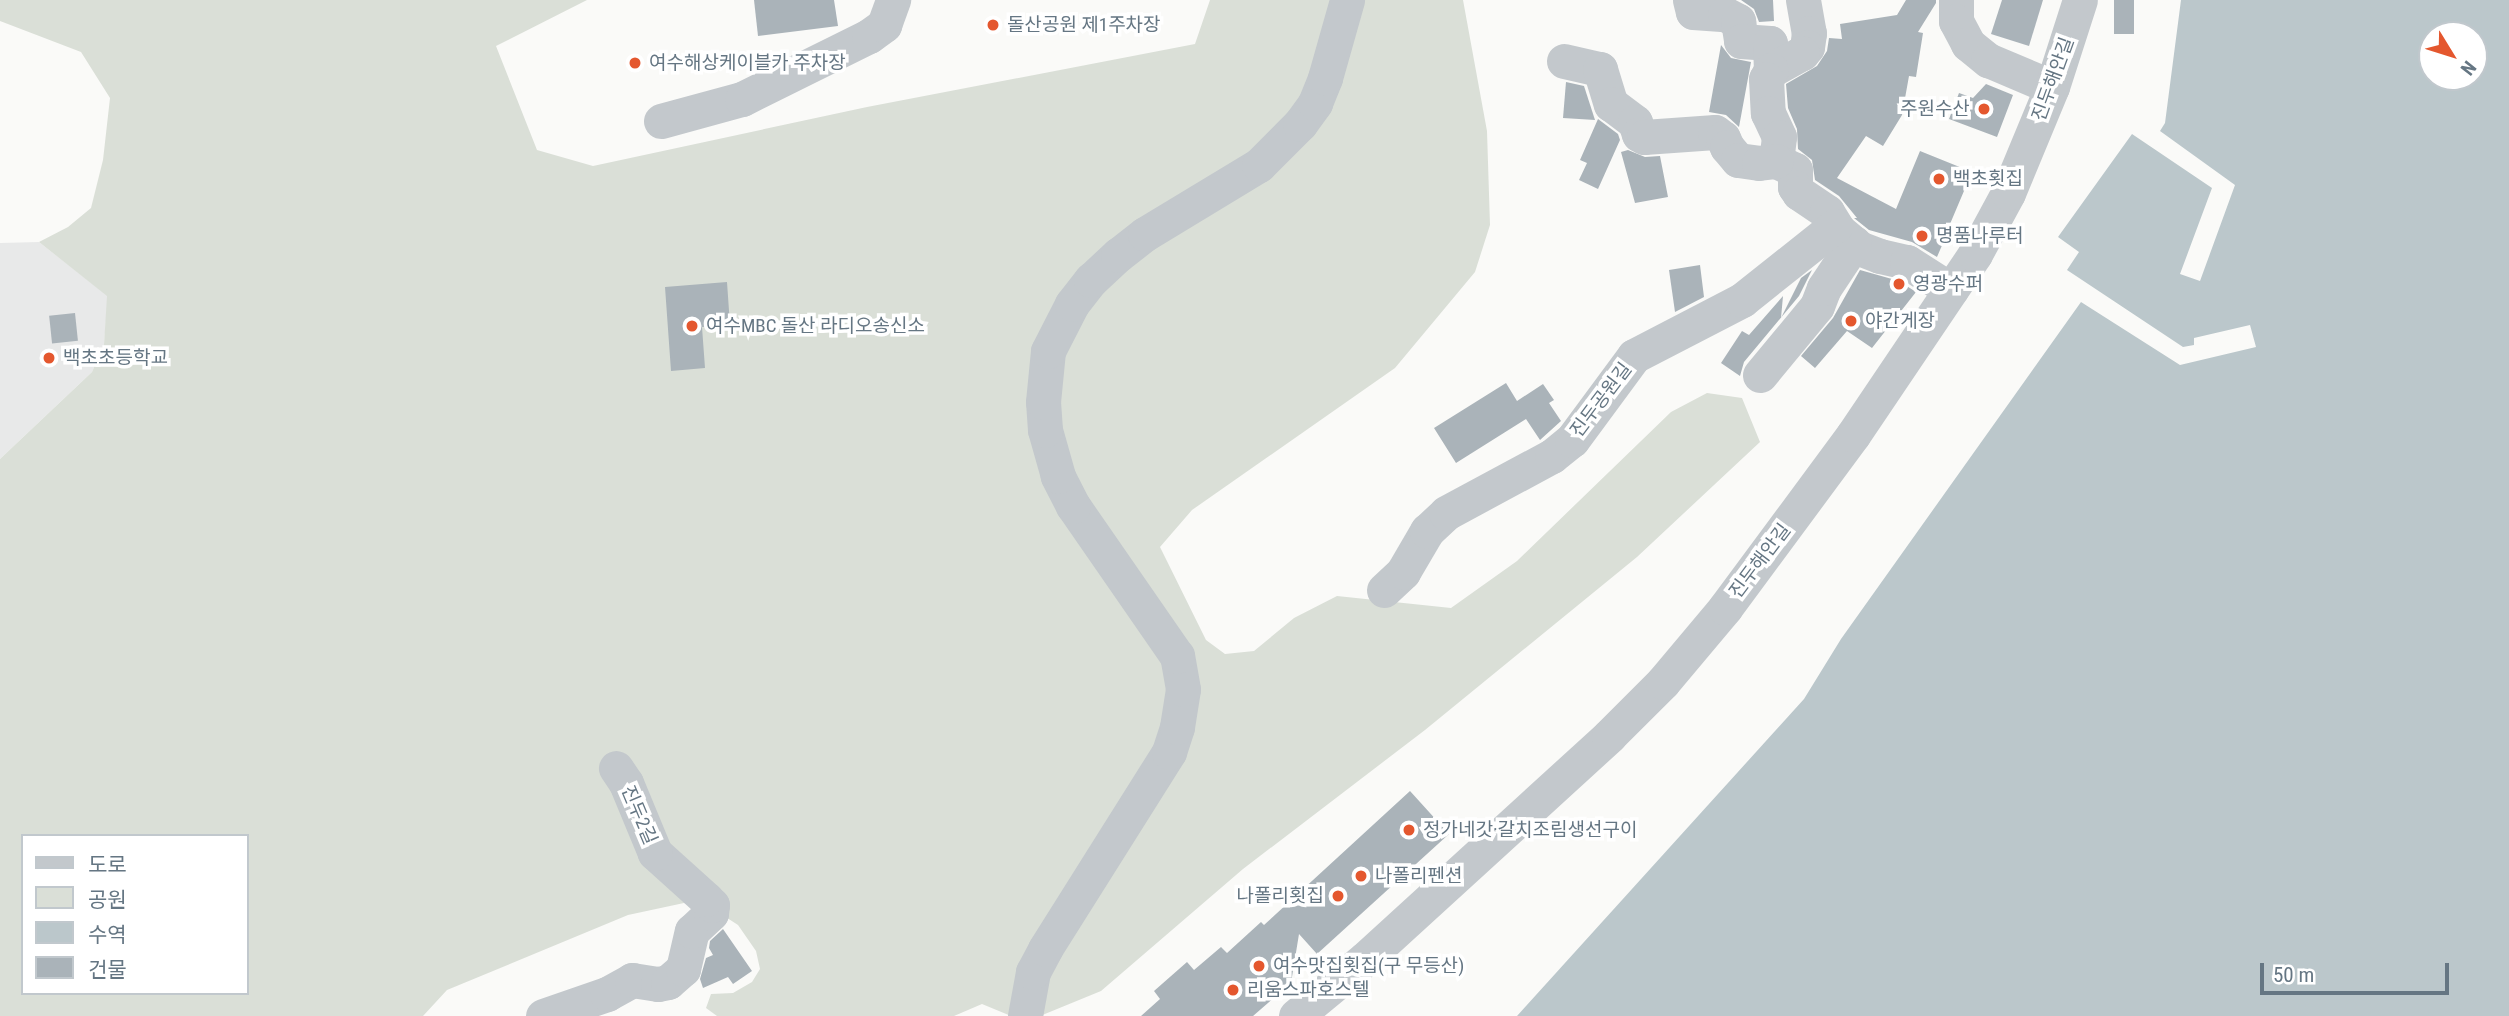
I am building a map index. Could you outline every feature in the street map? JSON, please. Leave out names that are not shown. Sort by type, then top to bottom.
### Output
[{"type":"street","points":[[661,121],[742,99],[869,36],[884,25],[893,0]]},
{"type":"street","points":[[1026,1016],[1033,972],[1045,949],[1169,752],[1177,727],[1183,689],[1177,656],[1073,506],[1058,477],[1045,430],[1043,402],[1048,351],[1072,304],[1118,255],[1145,234],[1259,165],[1300,124],[1315,103],[1325,78],[1347,0]]},
{"type":"street","points":[[1690,0],[1692,12],[1725,14],[1738,21],[1741,41],[1770,43],[1771,70],[1765,88],[1768,113],[1779,137],[1776,161]]},
{"type":"street","points":[[1771,70],[1802,53],[1807,47],[1809,33],[1803,0]]},
{"type":"street","points":[[1956,0],[1956,21],[1968,44],[1989,60],[2052,87]]},
{"type":"street","name":"진두해안길","points":[[1296,1016],[1365,959],[1663,682],[1725,608],[1853,435],[1975,254],[2008,193],[2052,87],[2080,0]]},
{"type":"street","points":[[1564,61],[1600,69],[1611,104],[1635,122],[1639,134],[1644,136],[1715,132],[1738,160],[1767,163],[1776,161],[1796,170],[1795,187],[1799,193],[1823,208],[1845,234],[1868,253],[1907,262],[1951,290]]},
{"type":"street","points":[[1760,375],[1817,306],[1845,234]]},
{"type":"street","name":"진두공원길","points":[[1384,590],[1403,572],[1427,531],[1446,513],[1552,457],[1572,440],[1634,356],[1742,300],[1845,234]]},
{"type":"street","name":"진두2길","points":[[543,1016],[607,994],[632,980],[668,982],[683,969],[692,931],[711,913],[712,905],[655,853],[626,783],[616,768]]},
{"type":"shaded area","name":"백초초등학교","points":[[39,242],[108,296],[104,344],[92,372],[0,459],[0,243]]},
{"type":"green space","points":[[0,0],[587,0],[496,46],[537,150],[593,166],[867,107],[1195,44],[1210,0],[1463,0],[1487,131],[1490,225],[1475,272],[1395,368],[1192,510],[1160,547],[1206,640],[1225,654],[1254,651],[1294,618],[1337,596],[1451,608],[1517,561],[1671,412],[1707,393],[1742,398],[1760,442],[1637,557],[1425,730],[1243,869],[1101,991],[1040,1016],[1011,1016],[982,1004],[954,1016],[717,1016],[706,1008],[711,994],[733,993],[752,982],[760,969],[756,951],[738,925],[718,912],[684,903],[628,915],[447,990],[423,1016],[0,1016],[0,459],[92,372],[104,344],[107,296],[39,242],[68,227],[91,208],[103,160],[110,98],[81,52],[0,21]]},
{"type":"water","points":[[2181,0],[2509,0],[2509,1016],[1517,1016],[1804,699],[1841,639],[2081,302],[2180,365],[2256,347],[2250,325],[2194,338],[2194,345],[2183,347],[2067,270],[2079,252],[2058,237],[2132,134],[2212,188],[2180,274],[2200,281],[2235,185],[2160,131],[2165,123]]},
{"type":"building","points":[[754,0],[834,0],[838,26],[758,36]]},
{"type":"building","points":[[1741,0],[1773,0],[1774,21],[1759,22],[1754,9]]},
{"type":"building","points":[[1906,0],[1936,0],[1936,3],[1918,32],[1923,33],[1916,77],[1909,76],[1902,115],[1883,146],[1866,136],[1837,178],[1896,209],[1920,151],[1972,172],[1950,224],[1956,226],[1948,245],[1943,243],[1937,257],[1912,242],[1869,230],[1854,218],[1857,218],[1839,196],[1815,180],[1812,160],[1798,149],[1797,129],[1788,108],[1786,84],[1817,66],[1827,51],[1829,38],[1842,39],[1840,24],[1897,15]]},
{"type":"building","points":[[2002,0],[2043,0],[2029,46],[1991,34]]},
{"type":"building","points":[[2114,0],[2134,0],[2134,34],[2114,34]]},
{"type":"building","points":[[1721,45],[1731,58],[1751,62],[1739,127],[1726,115],[1709,112]]},
{"type":"building","points":[[1566,82],[1584,86],[1595,120],[1563,118]]},
{"type":"building","points":[[1986,84],[2013,95],[1997,137],[1949,119],[1959,93],[1973,98]]},
{"type":"building","points":[[1598,119],[1618,134],[1620,140],[1598,189],[1579,180],[1587,163],[1580,160]]},
{"type":"building","points":[[1628,150],[1645,157],[1660,156],[1668,197],[1635,203],[1621,152]]},
{"type":"building","points":[[1700,265],[1704,297],[1675,312],[1669,270]]},
{"type":"building","points":[[1812,270],[1799,296],[1781,317],[1801,278]]},
{"type":"building","points":[[1860,270],[1899,281],[1916,292],[1872,348],[1847,331],[1815,368],[1801,356],[1833,318]]},
{"type":"building","name":"여수MBC 돌산 라디오송신소","points":[[727,282],[730,325],[702,327],[705,368],[671,371],[665,287]]},
{"type":"building","points":[[1783,296],[1781,318],[1744,362],[1740,376],[1721,363],[1742,331],[1749,335]]},
{"type":"building","points":[[75,313],[78,341],[52,344],[49,316]]},
{"type":"building","points":[[1506,383],[1517,401],[1543,384],[1554,400],[1549,403],[1561,421],[1540,440],[1526,419],[1456,463],[1434,428]]},
{"type":"building","points":[[1410,791],[1449,834],[1317,954],[1299,934],[1291,983],[1253,1016],[1141,1016],[1160,999],[1154,991],[1187,962],[1194,970],[1221,947],[1227,953],[1261,922],[1264,925]]},
{"type":"building","points":[[723,929],[752,971],[733,984],[728,977],[703,988],[700,979],[706,958],[713,955],[709,948],[710,941]]},
{"type":"place","name":"돌산공원 제1주차장","points":[[993,25]]},
{"type":"place","name":"여수해상케이블카 주차장","points":[[635,63]]},
{"type":"place","name":"주원수산","points":[[1984,109]]},
{"type":"place","name":"백초횟집","points":[[1939,179]]},
{"type":"place","name":"명품나루터","points":[[1922,236]]},
{"type":"place","name":"영광수퍼","points":[[1899,284]]},
{"type":"place","name":"야간게장","points":[[1851,321]]},
{"type":"place","name":"여수MBC 돌산 라디오송신소","points":[[692,326]]},
{"type":"place","name":"백초초등학교","points":[[49,358]]},
{"type":"place","name":"정가네갓·갈치조림생선구이","points":[[1409,830]]},
{"type":"place","name":"나폴리펜션","points":[[1361,876]]},
{"type":"place","name":"나폴리횟집","points":[[1338,896]]},
{"type":"place","name":"여수맛집횟집(구 무등산)","points":[[1259,966]]},
{"type":"place","name":"리움스파호스텔","points":[[1233,990]]}]
